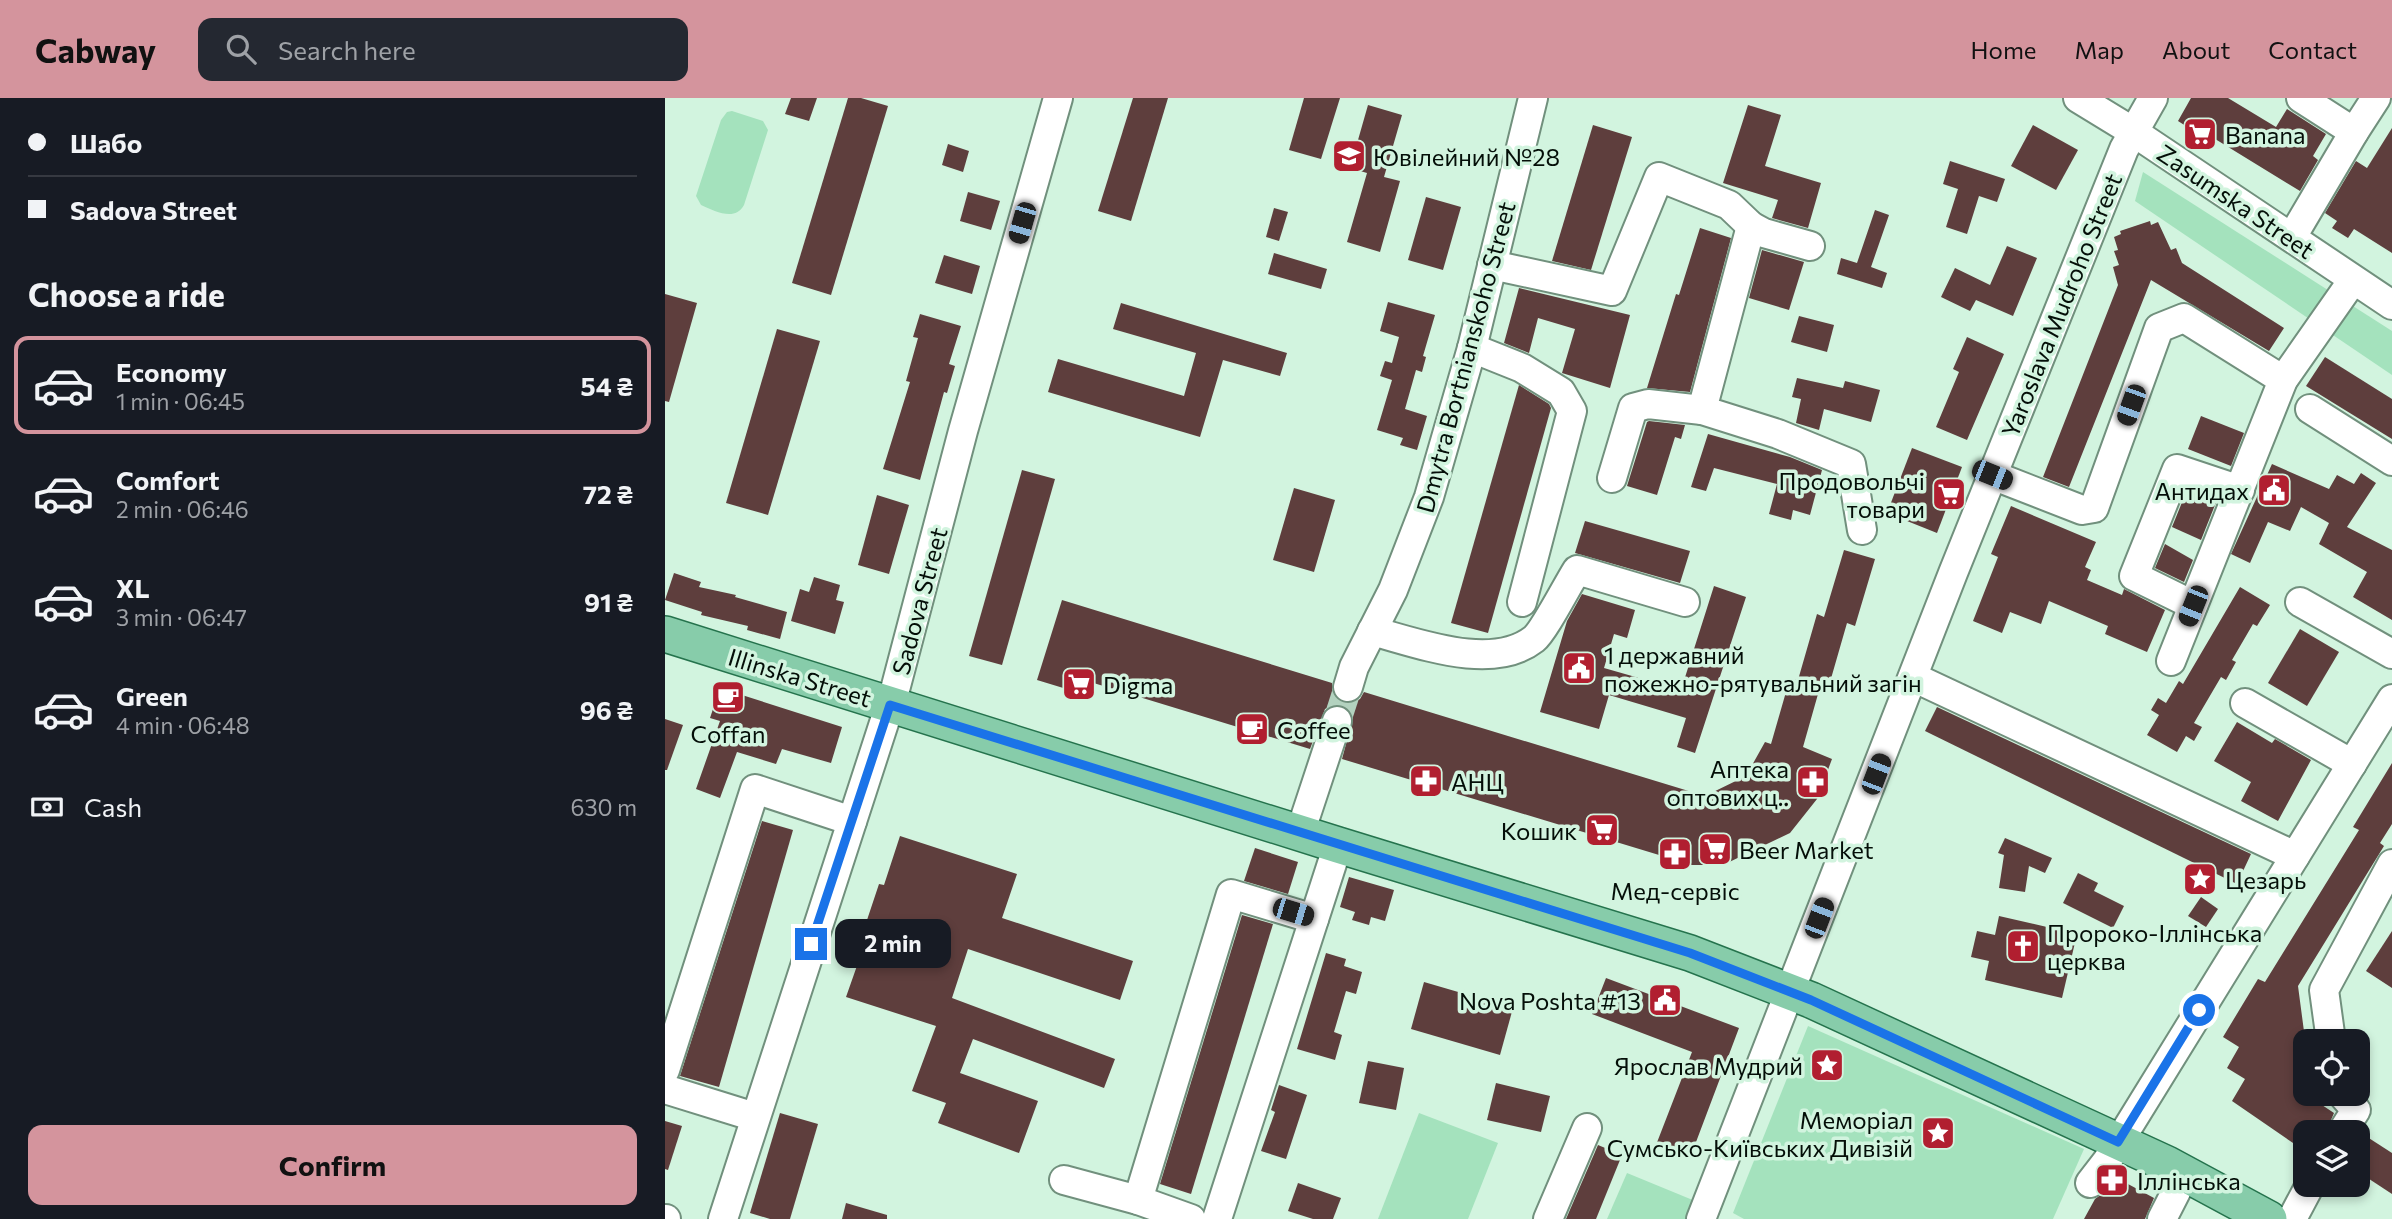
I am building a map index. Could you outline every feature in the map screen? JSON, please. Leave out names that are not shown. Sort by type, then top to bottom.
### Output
[{"type":"main road","name":"Illinska Street","points":[[665,634],[1690,953],[1790,992],[2118,1142],[2269,1219]]},
{"type":"street","name":"Sadova Street","points":[[723,1219],[890,705],[963,431],[1058,98]]},
{"type":"street","name":"Dmytra Bortnianskoho Street","points":[[1347,687],[1354,667],[1393,590],[1429,497],[1472,348],[1533,98]]},
{"type":"street","name":"Zasumska Street","points":[[2078,98],[2132,131],[2392,305]]},
{"type":"street","name":"Yaroslava Mudroho Street","points":[[1701,1219],[1992,475],[2132,131],[2153,98]]},
{"type":"street","points":[[2301,98],[2354,132]]},
{"type":"street","points":[[2292,237],[2376,98]]},
{"type":"street","points":[[1492,265],[1612,290],[1659,177],[1729,205],[1751,226],[1764,233],[1809,246]]},
{"type":"street","points":[[1702,410],[1751,226]]},
{"type":"street","points":[[2171,661],[2283,380],[2353,280]]},
{"type":"street","points":[[1992,475],[2082,510],[2094,508],[2159,328],[2184,318],[2283,380]]},
{"type":"street","points":[[1472,348],[1522,368],[1561,392],[1572,411],[1522,602]]},
{"type":"street","points":[[1612,478],[1633,408],[1648,404],[1702,410],[1778,435],[1851,464],[1862,530]]},
{"type":"street","points":[[2311,409],[2392,461]]},
{"type":"street","points":[[2193,606],[2134,576],[2177,469],[2240,490]]},
{"type":"street","points":[[1372,631],[1471,654],[1508,653],[1536,638],[1577,570],[1685,602]]},
{"type":"street","points":[[2300,601],[2392,654]]},
{"type":"street","points":[[1913,677],[2295,856]]},
{"type":"street","points":[[2090,1183],[2392,699]]},
{"type":"street","points":[[2245,703],[2352,764]]},
{"type":"street","points":[[1300,833],[1337,721]]},
{"type":"street","points":[[665,1070],[755,789],[852,821]]},
{"type":"street","points":[[1217,1219],[1338,845]]},
{"type":"street","points":[[2329,1029],[2324,990],[2392,863]]},
{"type":"street","points":[[1138,1200],[1231,894],[1314,919]]},
{"type":"street","points":[[665,1089],[754,1117]]},
{"type":"street","points":[[1548,1219],[1587,1128]]},
{"type":"street","points":[[2162,1219],[2185,1174]]},
{"type":"street","points":[[1064,1180],[1138,1200],[1191,1219]]},
{"type":"street","points":[[2292,1219],[2304,1197]]},
{"type":"green space","points":[[732,111],[763,121],[768,130],[744,205],[730,214],[701,205],[696,196],[721,120],[727,112]]},
{"type":"green space","points":[[2143,172],[2392,331],[2392,375],[2135,201]]},
{"type":"green space","points":[[1808,1026],[2084,1149],[2053,1219],[1744,1219],[1733,1213]]},
{"type":"green space","points":[[1419,1113],[1498,1143],[1468,1219],[1378,1219]]},
{"type":"green space","points":[[1627,1173],[1700,1203],[1693,1219],[1607,1219]]},
{"type":"building","points":[[791,98],[817,98],[809,121],[785,114]]},
{"type":"building","points":[[848,98],[861,98],[888,106],[831,295],[792,283]]},
{"type":"building","points":[[1133,98],[1168,98],[1131,221],[1098,211]]},
{"type":"building","points":[[1304,98],[1340,98],[1321,159],[1289,150]]},
{"type":"building","points":[[2191,98],[2228,98],[2276,127],[2287,109],[2326,134],[2313,156],[2318,160],[2300,191],[2207,134],[2203,141],[2190,133],[2192,130],[2178,121]]},
{"type":"building","points":[[1368,105],[1402,115],[1384,177],[1400,181],[1380,252],[1347,242],[1367,173],[1350,168]]},
{"type":"building","points":[[1748,105],[1781,115],[1765,166],[1821,183],[1808,228],[1772,218],[1778,200],[1723,183]]},
{"type":"building","points":[[1593,125],[1632,137],[1591,270],[1552,261]]},
{"type":"building","points":[[2033,125],[2078,150],[2056,190],[2011,166]]},
{"type":"building","points":[[2392,128],[2392,253],[2354,229],[2348,238],[2332,228],[2337,221],[2325,213],[2356,161],[2367,168]]},
{"type":"building","points":[[948,144],[969,151],[963,172],[942,165]]},
{"type":"building","points":[[1950,161],[2005,179],[1997,202],[1979,196],[1967,234],[1946,227],[1958,189],[1943,184]]},
{"type":"building","points":[[968,192],[1000,201],[991,230],[960,221]]},
{"type":"building","points":[[1426,197],[1461,207],[1443,270],[1408,260]]},
{"type":"building","points":[[1274,208],[1288,212],[1279,241],[1266,237]]},
{"type":"building","points":[[1875,210],[1889,215],[1871,267],[1887,273],[1882,288],[1837,274],[1841,258],[1857,263]]},
{"type":"building","points":[[2150,221],[2151,225],[2158,222],[2171,250],[2176,248],[2182,263],[2284,328],[2269,351],[2151,280],[2069,487],[2043,477],[2118,285],[2113,267],[2119,265],[2114,251],[2118,250],[2114,237],[2121,234],[2120,231]]},
{"type":"building","points":[[1700,228],[1731,238],[1690,392],[1647,388],[1676,294],[1679,295]]},
{"type":"building","points":[[2007,246],[2037,258],[2013,316],[1976,300],[1970,311],[1941,297],[1955,268],[1990,285]]},
{"type":"building","points":[[1762,250],[1804,262],[1789,310],[1749,298]]},
{"type":"building","points":[[1274,253],[1327,269],[1321,289],[1268,274]]},
{"type":"building","points":[[944,255],[980,266],[972,294],[935,283]]},
{"type":"building","points":[[1519,288],[1630,315],[1610,388],[1562,373],[1575,329],[1538,318],[1529,353],[1504,343]]},
{"type":"building","points":[[665,294],[697,303],[669,402],[665,401]]},
{"type":"building","points":[[1388,302],[1435,315],[1423,356],[1426,357],[1422,372],[1416,370],[1405,409],[1427,416],[1417,450],[1400,445],[1403,438],[1377,430],[1392,380],[1380,376],[1385,361],[1392,363],[1399,337],[1380,331]]},
{"type":"building","points":[[1121,303],[1287,353],[1280,376],[1223,360],[1200,437],[1048,392],[1058,359],[1184,396],[1196,353],[1113,329]]},
{"type":"building","points":[[920,314],[961,326],[949,364],[955,366],[947,393],[944,392],[920,480],[883,469],[910,382],[906,381],[918,338],[913,337]]},
{"type":"building","points":[[1799,316],[1834,325],[1827,352],[1791,342]]},
{"type":"building","points":[[777,329],[820,341],[768,515],[726,503]]},
{"type":"building","points":[[1967,337],[2004,354],[1967,440],[1936,427],[1959,372],[1953,369]]},
{"type":"building","points":[[2325,357],[2392,399],[2392,439],[2306,386]]},
{"type":"building","points":[[1797,378],[1843,388],[1845,381],[1880,390],[1871,422],[1824,409],[1819,430],[1796,423],[1801,399],[1792,397]]},
{"type":"building","points":[[1519,385],[1551,408],[1488,633],[1451,623]]},
{"type":"building","points":[[2201,416],[2244,433],[2231,466],[2188,449]]},
{"type":"building","points":[[1649,421],[1685,425],[1681,439],[1675,437],[1657,495],[1627,486]]},
{"type":"building","points":[[1708,434],[1790,457],[1822,470],[1810,515],[1793,510],[1791,520],[1769,514],[1777,484],[1714,468],[1706,491],[1691,487]]},
{"type":"building","points":[[1912,448],[1962,467],[1937,533],[1887,513]]},
{"type":"building","points":[[2272,464],[2329,489],[2337,475],[2354,484],[2361,473],[2376,483],[2347,527],[2392,550],[2392,620],[2353,597],[2367,572],[2319,544],[2329,523],[2301,507],[2290,531],[2268,522],[2250,563],[2231,554]]},
{"type":"building","points":[[1022,470],[1055,479],[1002,665],[969,656]]},
{"type":"building","points":[[1294,488],[1335,500],[1314,572],[1273,560]]},
{"type":"building","points":[[2187,490],[2217,500],[2201,540],[2172,527]]},
{"type":"building","points":[[877,495],[909,505],[889,574],[858,565]]},
{"type":"building","points":[[2011,506],[2096,542],[2085,567],[2091,570],[2087,580],[2122,595],[2124,589],[2165,610],[2147,652],[2105,634],[2108,626],[2049,601],[2041,624],[2010,612],[2002,633],[1973,621],[1998,557],[1991,554]]},
{"type":"building","points":[[1585,521],[1690,551],[1680,583],[1575,553]]},
{"type":"building","points":[[2165,544],[2193,560],[2184,582],[2155,568]]},
{"type":"building","points":[[1844,550],[1875,559],[1855,626],[1847,623],[1828,689],[1820,687],[1803,747],[1832,759],[1817,799],[1790,833],[1723,865],[1692,865],[1342,759],[1353,718],[1350,710],[1342,705],[1325,709],[1310,749],[1087,681],[1083,694],[1037,680],[1062,600],[1332,683],[1335,698],[1343,703],[1360,699],[1364,692],[1705,796],[1746,776],[1765,742],[1771,744],[1790,678],[1798,680],[1817,614],[1824,617]]},
{"type":"building","points":[[674,573],[701,582],[699,587],[736,595],[735,597],[787,612],[780,639],[747,630],[748,626],[701,615],[702,612],[665,600]]},
{"type":"building","points":[[814,577],[840,585],[836,600],[844,602],[835,634],[791,621],[800,589],[809,592]]},
{"type":"building","points":[[1714,586],[1746,597],[1695,753],[1677,747],[1686,718],[1609,695],[1599,729],[1540,712],[1567,621],[1582,594],[1635,610],[1627,638],[1614,634],[1604,668],[1681,690]]},
{"type":"building","points":[[2240,587],[2270,605],[2257,626],[2253,624],[2232,660],[2236,662],[2226,680],[2221,677],[2194,723],[2202,727],[2194,741],[2186,736],[2177,752],[2147,735],[2159,715],[2151,710],[2158,698],[2166,703],[2179,681],[2183,684]]},
{"type":"building","points":[[2300,629],[2339,652],[2307,706],[2268,683]]},
{"type":"building","points":[[720,688],[842,727],[831,763],[782,749],[776,764],[737,752],[720,798],[696,789],[720,721],[710,718]]},
{"type":"building","points":[[1937,707],[2251,854],[2237,884],[1925,731]]},
{"type":"building","points":[[665,719],[683,725],[667,770],[665,770]]},
{"type":"building","points":[[2237,722],[2272,743],[2275,739],[2311,760],[2278,821],[2241,801],[2251,782],[2214,761]]},
{"type":"building","points":[[2392,763],[2392,824],[2380,843],[2384,846],[2298,986],[2304,1029],[2293,1029],[2293,1106],[2324,1106],[2334,1113],[2331,1120],[2293,1120],[2293,1143],[2232,1101],[2245,1079],[2227,1068],[2239,1047],[2223,1037],[2258,979],[2265,982],[2359,830],[2353,827]]},
{"type":"building","points":[[762,821],[793,830],[719,1087],[680,1076]]},
{"type":"building","points":[[900,836],[1017,874],[1002,918],[1133,961],[1120,1000],[968,949],[952,998],[1115,1059],[1104,1088],[973,1039],[960,1073],[1038,1101],[1019,1153],[938,1123],[946,1103],[912,1091],[936,1026],[846,997],[865,943],[860,941],[879,884],[884,885]]},
{"type":"building","points":[[2005,838],[2052,858],[2045,873],[2029,866],[2025,892],[1999,888],[2004,855],[1998,853]]},
{"type":"building","points":[[1255,848],[1298,862],[1288,894],[1244,881]]},
{"type":"building","points":[[2078,873],[2098,883],[2094,891],[2124,906],[2113,928],[2063,903]]},
{"type":"building","points":[[1349,877],[1394,890],[1385,921],[1371,917],[1369,925],[1352,920],[1355,912],[1340,907]]},
{"type":"building","points":[[2201,897],[2218,909],[2206,927],[2188,916]]},
{"type":"building","points":[[1242,915],[1273,924],[1191,1194],[1160,1184]]},
{"type":"building","name":"Пророко-Іллінська церква","points":[[1999,916],[2077,934],[2062,998],[1985,980],[1989,961],[1971,957],[1977,931],[1995,935]]},
{"type":"building","points":[[2392,931],[2392,988],[2366,971]]},
{"type":"building","points":[[1326,953],[1346,959],[1344,966],[1362,972],[1356,994],[1346,991],[1334,1032],[1342,1035],[1335,1060],[1297,1049]]},
{"type":"building","points":[[1606,978],[1739,1028],[1690,1158],[1656,1145],[1692,1052],[1592,1014]]},
{"type":"building","points":[[1424,982],[1513,1008],[1500,1055],[1411,1029]]},
{"type":"building","points":[[1368,1061],[1404,1068],[1396,1110],[1359,1103]]},
{"type":"building","points":[[1496,1083],[1550,1096],[1541,1132],[1487,1120]]},
{"type":"building","points":[[1279,1085],[1307,1095],[1286,1159],[1261,1151],[1275,1112],[1271,1110]]},
{"type":"building","points":[[780,1113],[818,1124],[790,1219],[770,1219],[750,1213]]},
{"type":"building","points":[[665,1121],[682,1126],[668,1170],[665,1169]]},
{"type":"building","points":[[2370,1139],[2392,1153],[2392,1194],[2370,1180]]},
{"type":"building","points":[[1598,1145],[1622,1155],[1596,1219],[1566,1219]]},
{"type":"building","points":[[2115,1177],[2154,1198],[2145,1219],[2084,1219],[2095,1199]]},
{"type":"building","points":[[1298,1183],[1341,1198],[1333,1219],[1313,1219],[1288,1211]]},
{"type":"building","points":[[846,1203],[887,1215],[887,1219],[842,1219]]},
{"type":"tunnel","points":[[1337,721],[1348,687]]},
{"type":"place","name":"Banana","points":[[2200,134]]},
{"type":"place","name":"Ювілейний №28","points":[[1349,156]]},
{"type":"place","name":"Антидах","points":[[2274,490]]},
{"type":"place","name":"Продовольчі товари","points":[[1949,494]]},
{"type":"place","name":"1 державний пожежно-рятувальний загін","points":[[1579,668]]},
{"type":"place","name":"Digma","points":[[1079,684]]},
{"type":"place","name":"Coffan","points":[[728,697]]},
{"type":"place","name":"Coffee","points":[[1252,729]]},
{"type":"place","name":"АНЦ","points":[[1426,781]]},
{"type":"place","name":"Аптека оптових ц..","points":[[1813,782]]},
{"type":"place","name":"Кошик","points":[[1602,830]]},
{"type":"place","name":"Beer Market","points":[[1715,849]]},
{"type":"place","name":"Мед-сервіс","points":[[1675,854]]},
{"type":"place","name":"Цезарь","points":[[2200,879]]},
{"type":"place","name":"Пророко-Іллінська церква","points":[[2023,946]]},
{"type":"place","name":"Nova Poshta #13","points":[[1665,1000]]},
{"type":"place","name":"Ярослав Мудрий","points":[[1827,1065]]},
{"type":"place","name":"Меморіал Сумсько-Київських Дивізій","points":[[1938,1133]]},
{"type":"place","name":"Іллінська","points":[[2112,1180]]},
{"type":"route","points":[[811,944],[890,705],[1690,953],[1811,1000],[2118,1142],[2199,1010]]}]
